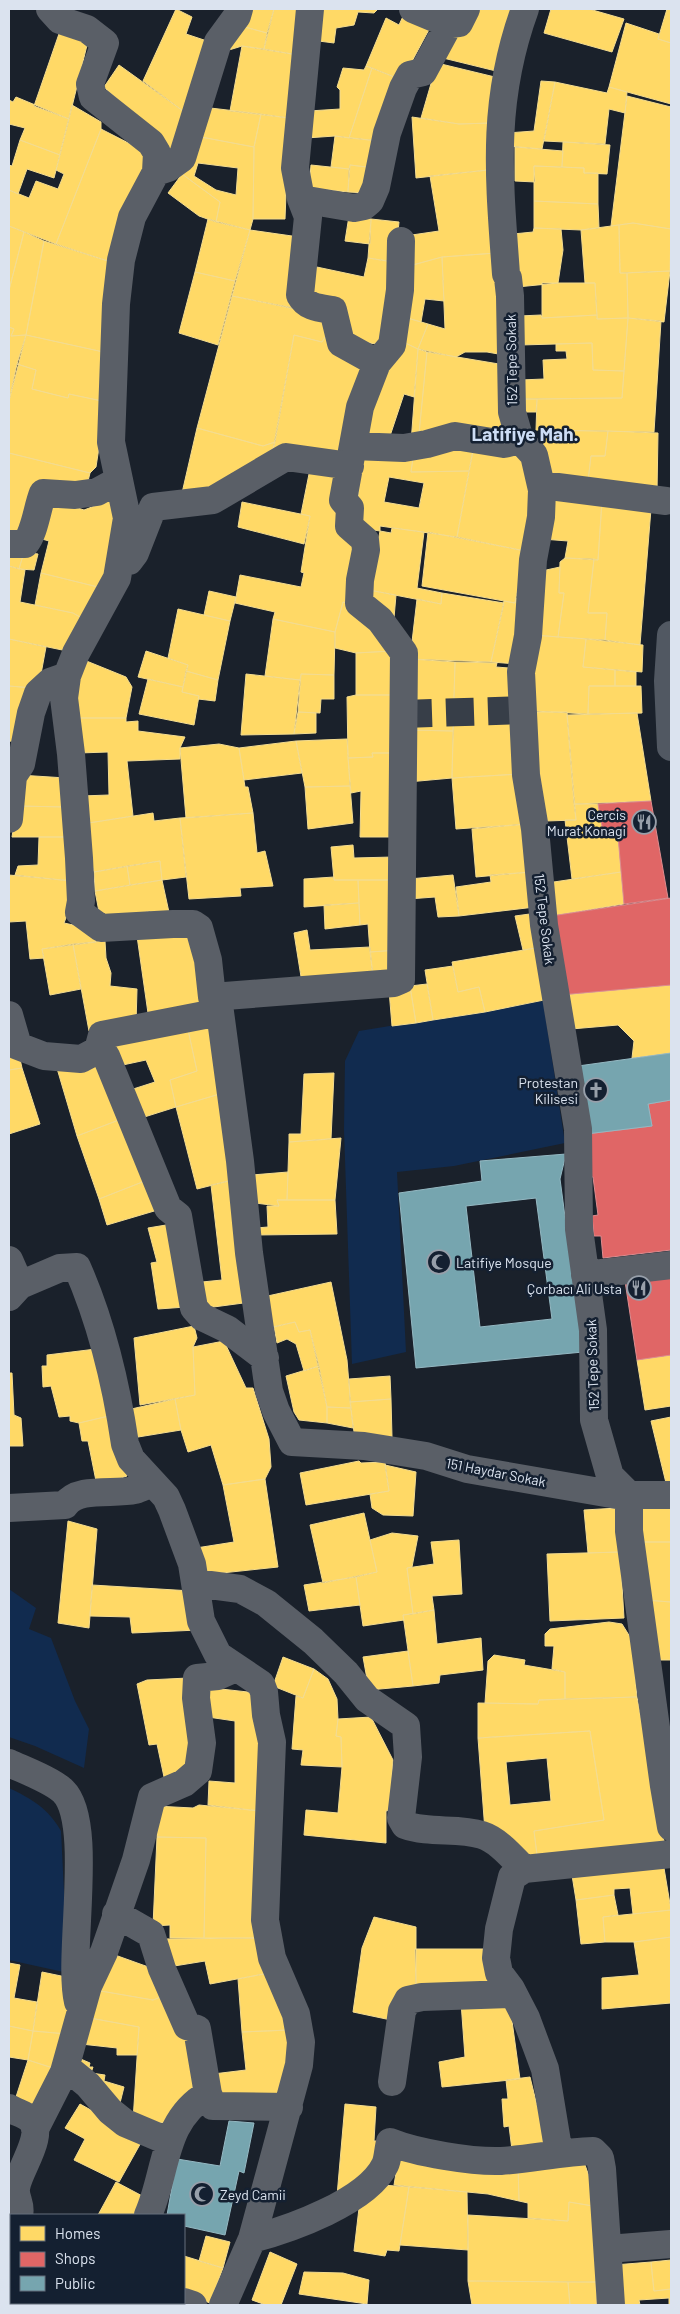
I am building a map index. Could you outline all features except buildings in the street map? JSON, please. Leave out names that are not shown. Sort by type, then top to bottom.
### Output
[{"type":"main road","points":[[671,635],[668,680],[671,747]]},
{"type":"street","points":[[50,9],[60,20],[87,30],[105,43],[90,84],[93,97],[151,143],[158,154],[156,172],[132,217],[121,260],[117,295],[111,394],[111,442],[127,518],[117,578]]},
{"type":"street","points":[[156,172],[168,168],[182,158],[218,42],[237,16],[239,9]]},
{"type":"street","points":[[310,9],[295,168],[301,199],[308,216],[300,296],[310,306],[332,310],[341,343],[376,363]]},
{"type":"street","points":[[301,199],[354,208],[364,206],[370,201],[376,187],[387,133],[403,88],[410,75],[423,72],[458,16],[412,9]]},
{"type":"street","name":"152 Tepe Sokak","points":[[525,9],[514,40],[504,85],[500,119],[499,164],[506,274],[510,290],[512,412],[520,440],[534,456],[542,486],[541,518],[533,560],[528,636],[522,672],[526,775],[535,829],[544,925],[578,1129],[579,1229],[593,1330],[594,1420],[610,1476],[629,1495]]},
{"type":"street","points":[[9,1015],[18,1046],[44,1056],[81,1059],[98,1050],[102,1035],[216,1005],[394,983],[401,980],[404,653],[380,620],[359,604],[360,580],[366,550],[365,540],[349,526],[350,508],[343,500],[360,407],[376,363],[392,345],[400,290],[401,241]]},
{"type":"street","points":[[265,1358],[249,1253],[240,1160],[216,1005],[208,960],[199,928],[193,924],[101,928],[79,912],[77,828],[64,698],[67,676],[76,653],[117,578],[135,553],[152,507],[213,500],[286,457],[351,456],[427,444],[454,436],[504,444],[520,440]]},
{"type":"street","points":[[9,544],[25,544],[31,537],[36,512],[43,493],[75,495],[96,492],[119,480]]},
{"type":"street","points":[[542,486],[666,501]]},
{"type":"street","points":[[9,819],[13,776],[21,764],[29,721],[38,693],[50,682],[67,676]]},
{"type":"street","points":[[98,1050],[106,1056],[168,1208],[178,1216],[194,1308],[202,1317],[227,1329],[265,1358]]},
{"type":"street","points":[[9,1260],[14,1291],[60,1268],[77,1267],[104,1340],[126,1444],[131,1459],[166,1497],[172,1510],[192,1564],[201,1621],[218,1655],[260,1684],[264,1692],[266,1715],[272,1742],[265,1920],[272,1958],[296,2014],[301,2042],[300,2065],[252,2239],[223,2305]]},
{"type":"street","points":[[586,1275],[671,1264]]},
{"type":"street","name":"151 Haydar Sokak","points":[[265,1358],[269,1390],[276,1411],[292,1442],[364,1446],[426,1456],[467,1469],[629,1495],[671,1495]]},
{"type":"street","points":[[9,1508],[65,1505],[70,1497],[135,1490],[153,1483]]},
{"type":"street","points":[[629,1495],[632,1550],[671,1827]]},
{"type":"street","points":[[195,1583],[240,1589],[266,1603],[314,1641],[346,1673],[367,1699],[406,1726],[408,1757],[401,1818],[405,1825],[416,1829],[481,1834],[493,1840],[524,1869]]},
{"type":"street","points":[[19,2214],[21,2209],[16,2189],[31,2152],[35,2130],[66,2067],[80,2010],[136,1860],[152,1797],[184,1783],[198,1771],[202,1743],[196,1698],[197,1678],[218,1676],[236,1668]]},
{"type":"street","points":[[9,1762],[64,1792],[75,1818],[79,1902],[76,1994],[80,2010]]},
{"type":"street","points":[[559,2154],[545,2069],[526,2018],[499,1973],[496,1958],[499,1929],[512,1877],[524,1869],[671,1854]]},
{"type":"street","points":[[116,1914],[151,1934],[162,1969],[187,2026],[197,2029],[208,2094],[214,2106],[289,2107]]},
{"type":"street","points":[[392,2082],[402,2011],[408,2000],[422,1997],[513,1994]]},
{"type":"street","points":[[66,2067],[88,2085],[110,2111],[125,2123],[170,2142]]},
{"type":"street","points":[[148,2214],[170,2142],[178,2125],[199,2099],[208,2094]]},
{"type":"street","points":[[9,2108],[31,2120],[35,2130]]},
{"type":"street","points":[[252,2239],[281,2232],[344,2202],[374,2181],[385,2164],[390,2142],[406,2148],[438,2154],[499,2161],[593,2151],[600,2158],[611,2305]]},
{"type":"street","points":[[608,2249],[671,2244]]},
{"type":"shaded area","points":[[543,1001],[565,1143],[454,1166],[397,1172],[406,1352],[352,1364],[344,1130],[345,1061],[359,1031]]},
{"type":"shaded area","points":[[9,1589],[36,1608],[29,1629],[51,1638],[75,1701],[89,1729],[84,1768],[35,1746],[9,1737]]},
{"type":"shaded area","points":[[9,1788],[39,1805],[51,1816],[61,1831],[68,1973],[9,1960]]},
{"type":"tunnel","points":[[404,714],[523,710]]},
{"type":"place","name":"Cercis Murat Konagi","points":[[644,822]]},
{"type":"place","name":"Protestan Kilisesi","points":[[596,1090]]},
{"type":"place","name":"Latifiye Mosque","points":[[439,1262]]},
{"type":"place","name":"Çorbacı Ali Usta","points":[[639,1288]]},
{"type":"place","name":"Zeyd Camii","points":[[202,2194]]},
{"type":"district","name":"Latifiye Mah.","points":[[525,433]]}]
